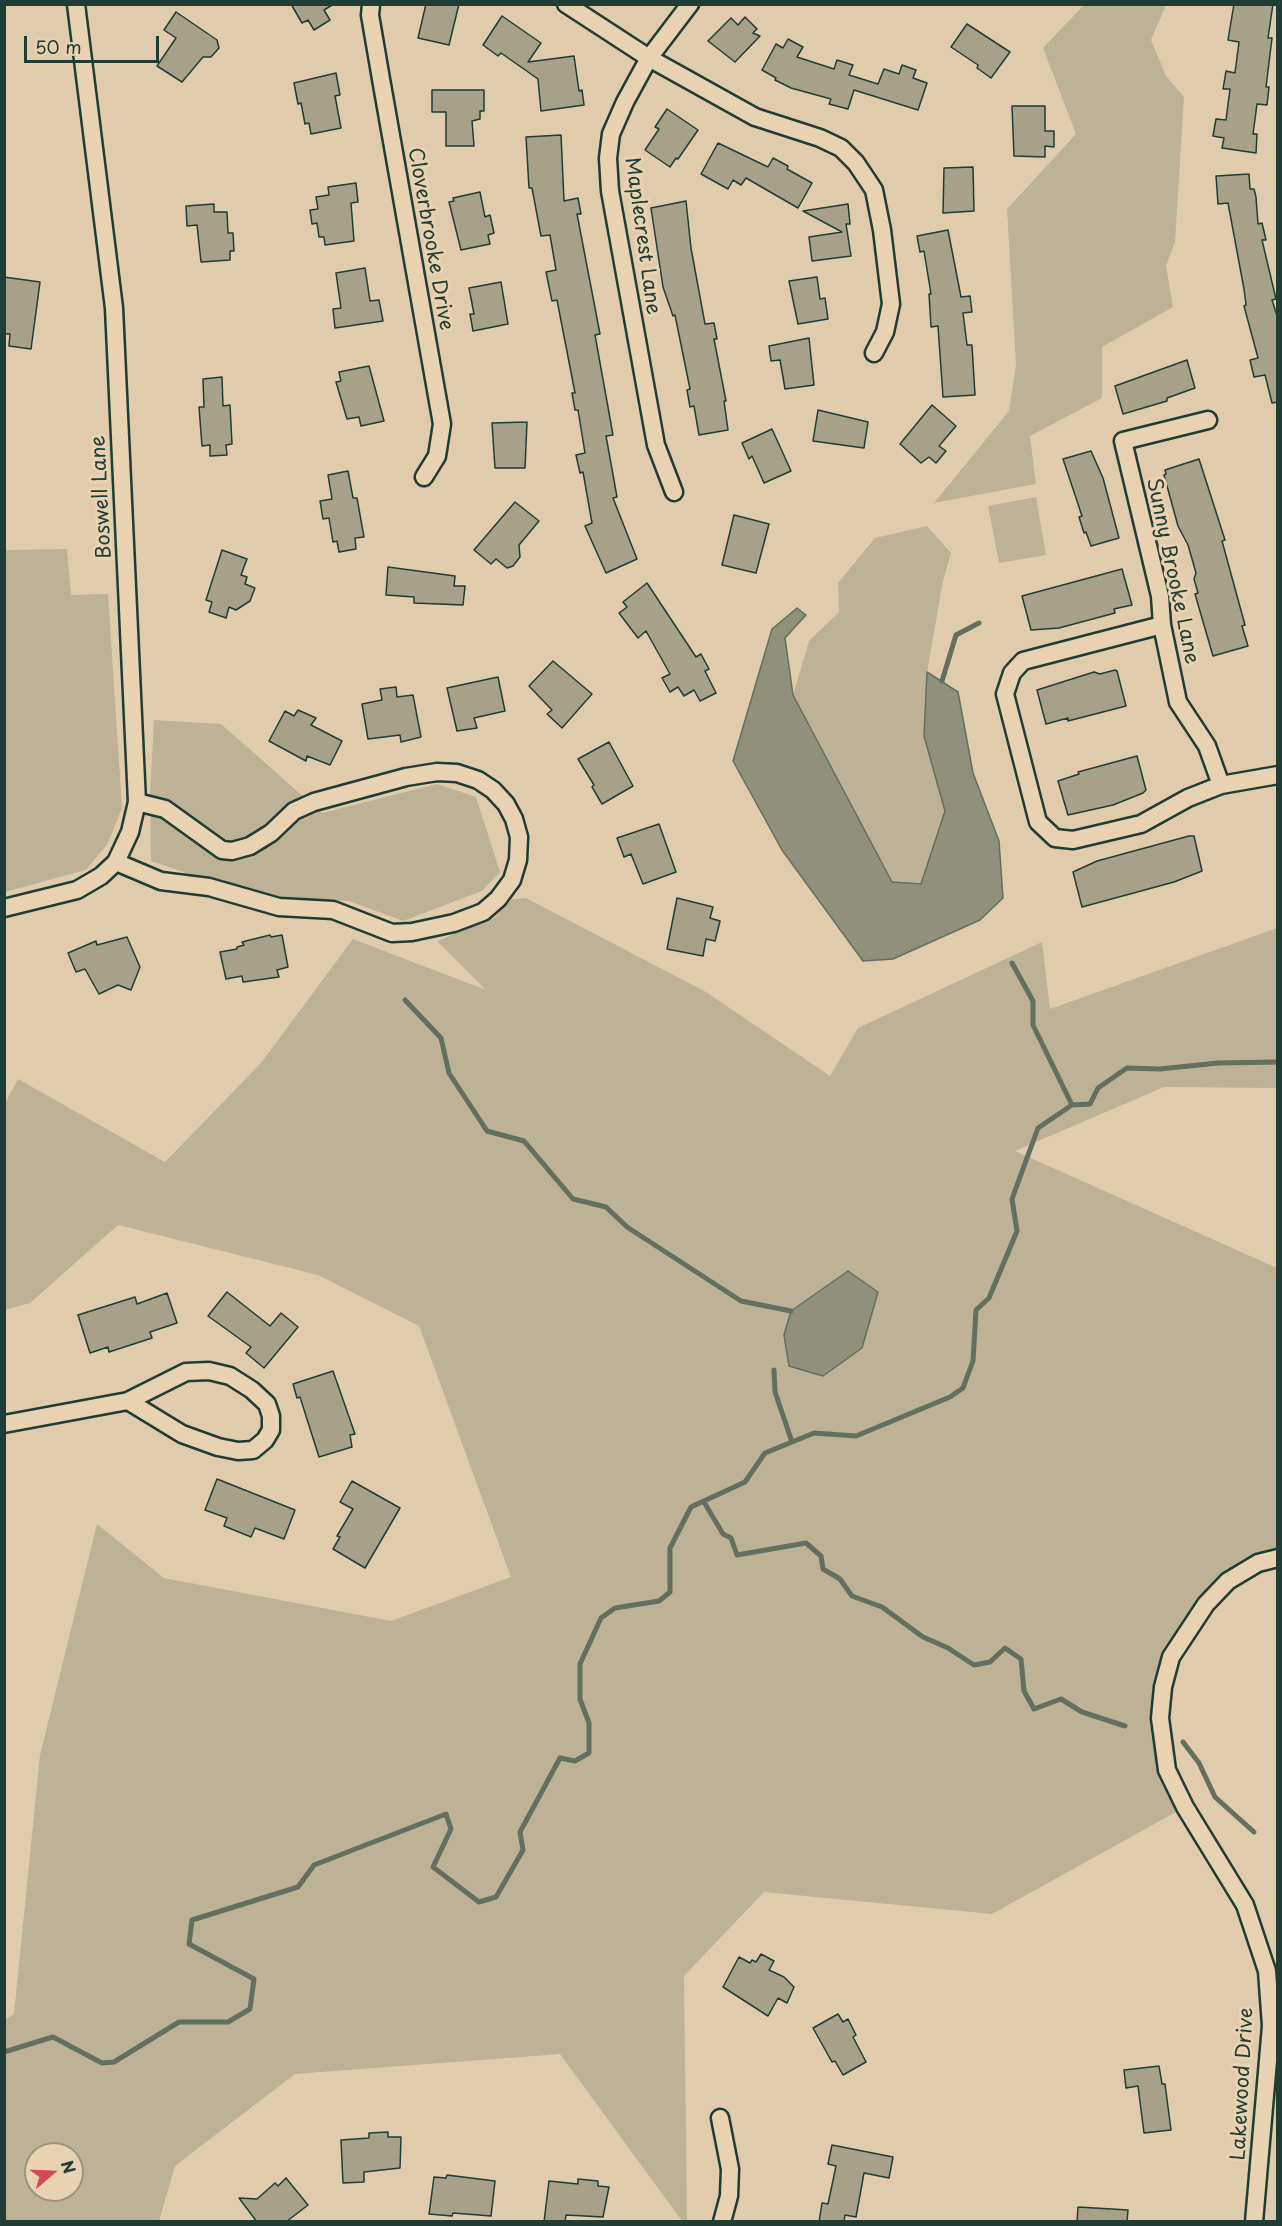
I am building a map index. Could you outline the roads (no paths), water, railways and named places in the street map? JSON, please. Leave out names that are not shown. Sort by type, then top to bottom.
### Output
[{"type":"street","name":"Boswell Lane","points":[[4,908],[77,890],[101,876],[116,862],[130,832],[137,802],[114,308],[76,4]]},
{"type":"street","name":"Cloverbrooke Drive","points":[[371,4],[370,15],[442,424],[437,456],[424,477]]},
{"type":"street","points":[[566,4],[649,58],[755,117],[820,138],[841,148],[867,177],[874,190],[882,230],[891,304],[885,332],[874,352]]},
{"type":"street","name":"Maplecrest Lane","points":[[674,492],[656,445],[610,191],[608,158],[611,134],[649,58],[690,4]]},
{"type":"street","name":"Sunny Brooke Lane","points":[[1208,420],[1123,441],[1160,596],[1162,626],[1178,702],[1208,746],[1221,785]]},
{"type":"street","points":[[1162,626],[1023,661],[1012,673],[1005,694],[1038,822],[1055,838],[1073,840],[1141,824],[1188,798],[1221,785],[1278,775]]},
{"type":"street","points":[[116,862],[161,881],[209,887],[279,907],[333,910],[392,933],[412,932],[443,925],[483,912],[498,899],[512,880],[518,860],[519,837],[514,819],[506,804],[493,790],[478,780],[457,772],[437,772],[406,777],[314,802],[294,811],[271,833],[250,846],[232,851],[222,850],[165,809],[137,802]]},
{"type":"street","points":[[4,1424],[128,1401],[186,1372],[208,1371],[230,1376],[252,1390],[267,1404],[271,1416],[271,1430],[265,1440],[253,1450],[238,1451],[218,1447],[182,1434],[128,1401]]},
{"type":"street","name":"Lakewood Drive","points":[[1254,2222],[1271,2097],[1271,2026],[1267,1971],[1245,1905],[1185,1807],[1167,1770],[1160,1718],[1163,1687],[1171,1657],[1206,1604],[1228,1581],[1258,1563],[1278,1558]]},
{"type":"street","points":[[720,2118],[730,2169],[729,2196],[722,2222]]},
{"type":"waterway","points":[[942,681],[956,635],[979,623]]},
{"type":"waterway","points":[[1012,963],[1033,1001],[1033,1025],[1072,1105]]},
{"type":"waterway","points":[[405,1000],[441,1038],[449,1073],[487,1131],[524,1141],[573,1199],[606,1207],[627,1227],[741,1301],[791,1311]]},
{"type":"waterway","points":[[4,2052],[53,2037],[102,2063],[114,2062],[179,2022],[228,2022],[250,2009],[254,1979],[189,1944],[192,1920],[298,1887],[314,1865],[446,1814],[451,1829],[433,1867],[479,1902],[496,1897],[523,1850],[520,1832],[560,1758],[575,1761],[589,1753],[589,1723],[580,1699],[580,1664],[601,1618],[615,1608],[659,1601],[670,1592],[670,1548],[691,1507],[745,1482],[765,1453],[814,1433],[856,1436],[950,1397],[963,1388],[973,1361],[976,1310],[989,1298],[1017,1231],[1012,1199],[1038,1128],[1072,1105],[1090,1104],[1098,1088],[1127,1068],[1160,1069],[1218,1063],[1278,1062]]},
{"type":"waterway","points":[[774,1370],[775,1392],[792,1442]]},
{"type":"waterway","points":[[704,1502],[723,1534],[731,1538],[737,1555],[806,1543],[821,1556],[823,1569],[840,1579],[852,1596],[882,1607],[923,1637],[948,1648],[974,1665],[990,1662],[1005,1648],[1021,1659],[1024,1691],[1034,1709],[1061,1699],[1082,1712],[1125,1726]]},
{"type":"waterway","points":[[1183,1742],[1199,1763],[1215,1797],[1254,1832]]}]
